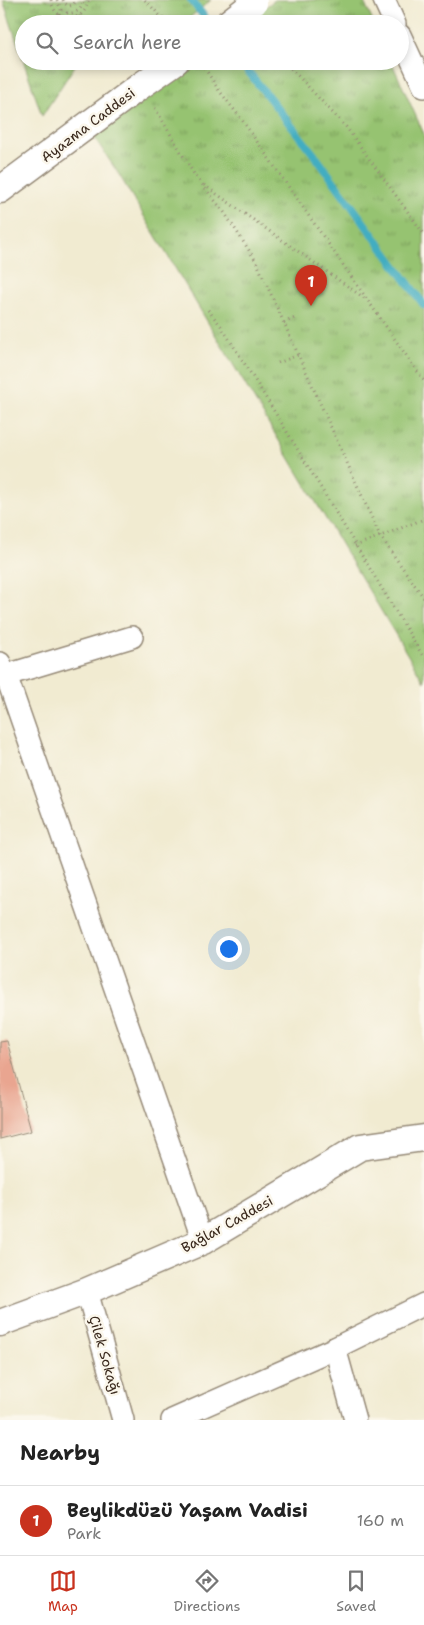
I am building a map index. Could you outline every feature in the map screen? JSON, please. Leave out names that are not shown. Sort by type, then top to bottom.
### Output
[{"type":"street","points":[[384,0],[391,15]]},
{"type":"street","points":[[238,15],[256,1]]},
{"type":"street","points":[[409,54],[424,87]]},
{"type":"street","name":"Ayazma Caddesi","points":[[0,190],[163,70]]},
{"type":"street","points":[[132,636],[2,672],[203,1241]]},
{"type":"street","name":"Bağlar Caddesi","points":[[0,1323],[87,1291],[203,1241],[360,1148],[424,1138]]},
{"type":"street","name":"Çilek Sokağı","points":[[87,1291],[123,1420]]},
{"type":"street","points":[[172,1420],[336,1348],[424,1304]]},
{"type":"street","points":[[336,1348],[355,1420]]},
{"type":"path","points":[[52,0],[52,5],[59,15]]},
{"type":"path","points":[[57,0],[61,10],[59,15]]},
{"type":"path","points":[[63,0],[69,6],[73,5],[76,0]]},
{"type":"path","points":[[66,15],[67,13],[75,13],[79,10],[82,7],[83,0]]},
{"type":"path","points":[[80,15],[86,9],[88,0]]},
{"type":"path","points":[[145,0],[159,15]]},
{"type":"path","points":[[206,70],[424,380]]},
{"type":"path","points":[[292,70],[346,127],[424,234]]},
{"type":"path","points":[[138,87],[156,109],[194,174],[224,212],[256,261],[380,536],[424,598]]},
{"type":"path","points":[[202,183],[370,302]]},
{"type":"path","points":[[208,310],[221,326],[281,422],[424,658]]},
{"type":"path","points":[[284,324],[297,317]]},
{"type":"path","points":[[278,363],[298,355]]},
{"type":"path","points":[[356,546],[424,519]]},
{"type":"green space","points":[[3,0],[211,0],[193,15],[15,15],[15,36]]},
{"type":"green space","points":[[275,0],[363,0],[370,15],[254,15]]},
{"type":"green space","points":[[27,70],[72,70],[42,116]]},
{"type":"green space","points":[[176,70],[395,70],[424,134],[424,682],[118,173],[90,131]]},
{"type":"building","points":[[7,1041],[31,1131],[0,1139],[0,1042]]},
{"type":"waterway","points":[[191,0],[203,15]]},
{"type":"waterway","points":[[247,70],[316,157],[424,305]]},
{"type":"place","name":"Beylikdüzü Yaşam Vadisi","points":[[311,306]]}]
